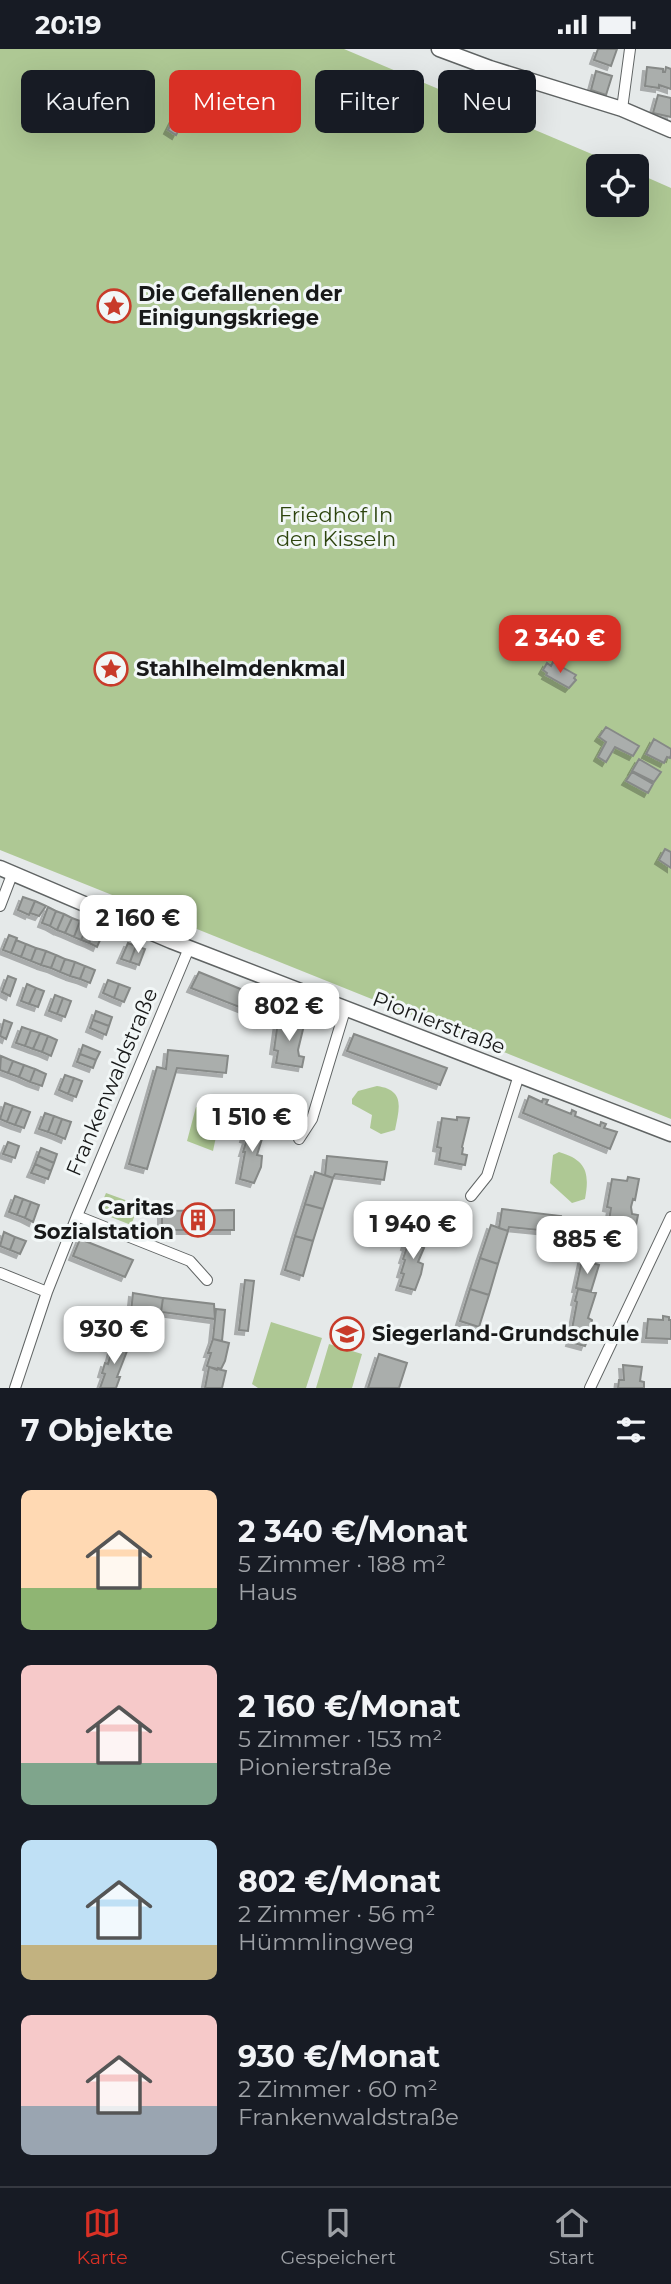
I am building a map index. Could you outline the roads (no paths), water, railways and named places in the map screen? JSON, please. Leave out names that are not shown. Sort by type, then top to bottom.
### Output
[{"type":"street","points":[[439,49],[471,55],[622,109],[671,131]]},
{"type":"street","points":[[622,109],[630,49]]},
{"type":"street","points":[[0,906],[6,870]]},
{"type":"street","name":"Pionierstraße","points":[[6,870],[189,948],[345,1010],[671,1134]]},
{"type":"street","name":"Frankenwaldstraße","points":[[15,1388],[47,1291],[189,948]]},
{"type":"street","points":[[299,1139],[312,1119],[345,1010]]},
{"type":"street","points":[[471,1196],[487,1176],[519,1075]]},
{"type":"street","points":[[77,1216],[190,1261],[207,1280]]},
{"type":"street","points":[[590,1388],[671,1217]]},
{"type":"street","points":[[0,1273],[47,1291]]},
{"type":"place","name":"Die Gefallenen der Einigungskriege","points":[[114,306]]},
{"type":"place","name":"Stahlhelmdenkmal","points":[[111,669]]},
{"type":"place","name":"Caritas Sozialstation","points":[[198,1220]]},
{"type":"place","name":"Siegerland-Grundschule","points":[[347,1334]]},
{"type":"park label","name":"Friedhof In den Kisseln","points":[[336,527]]}]
